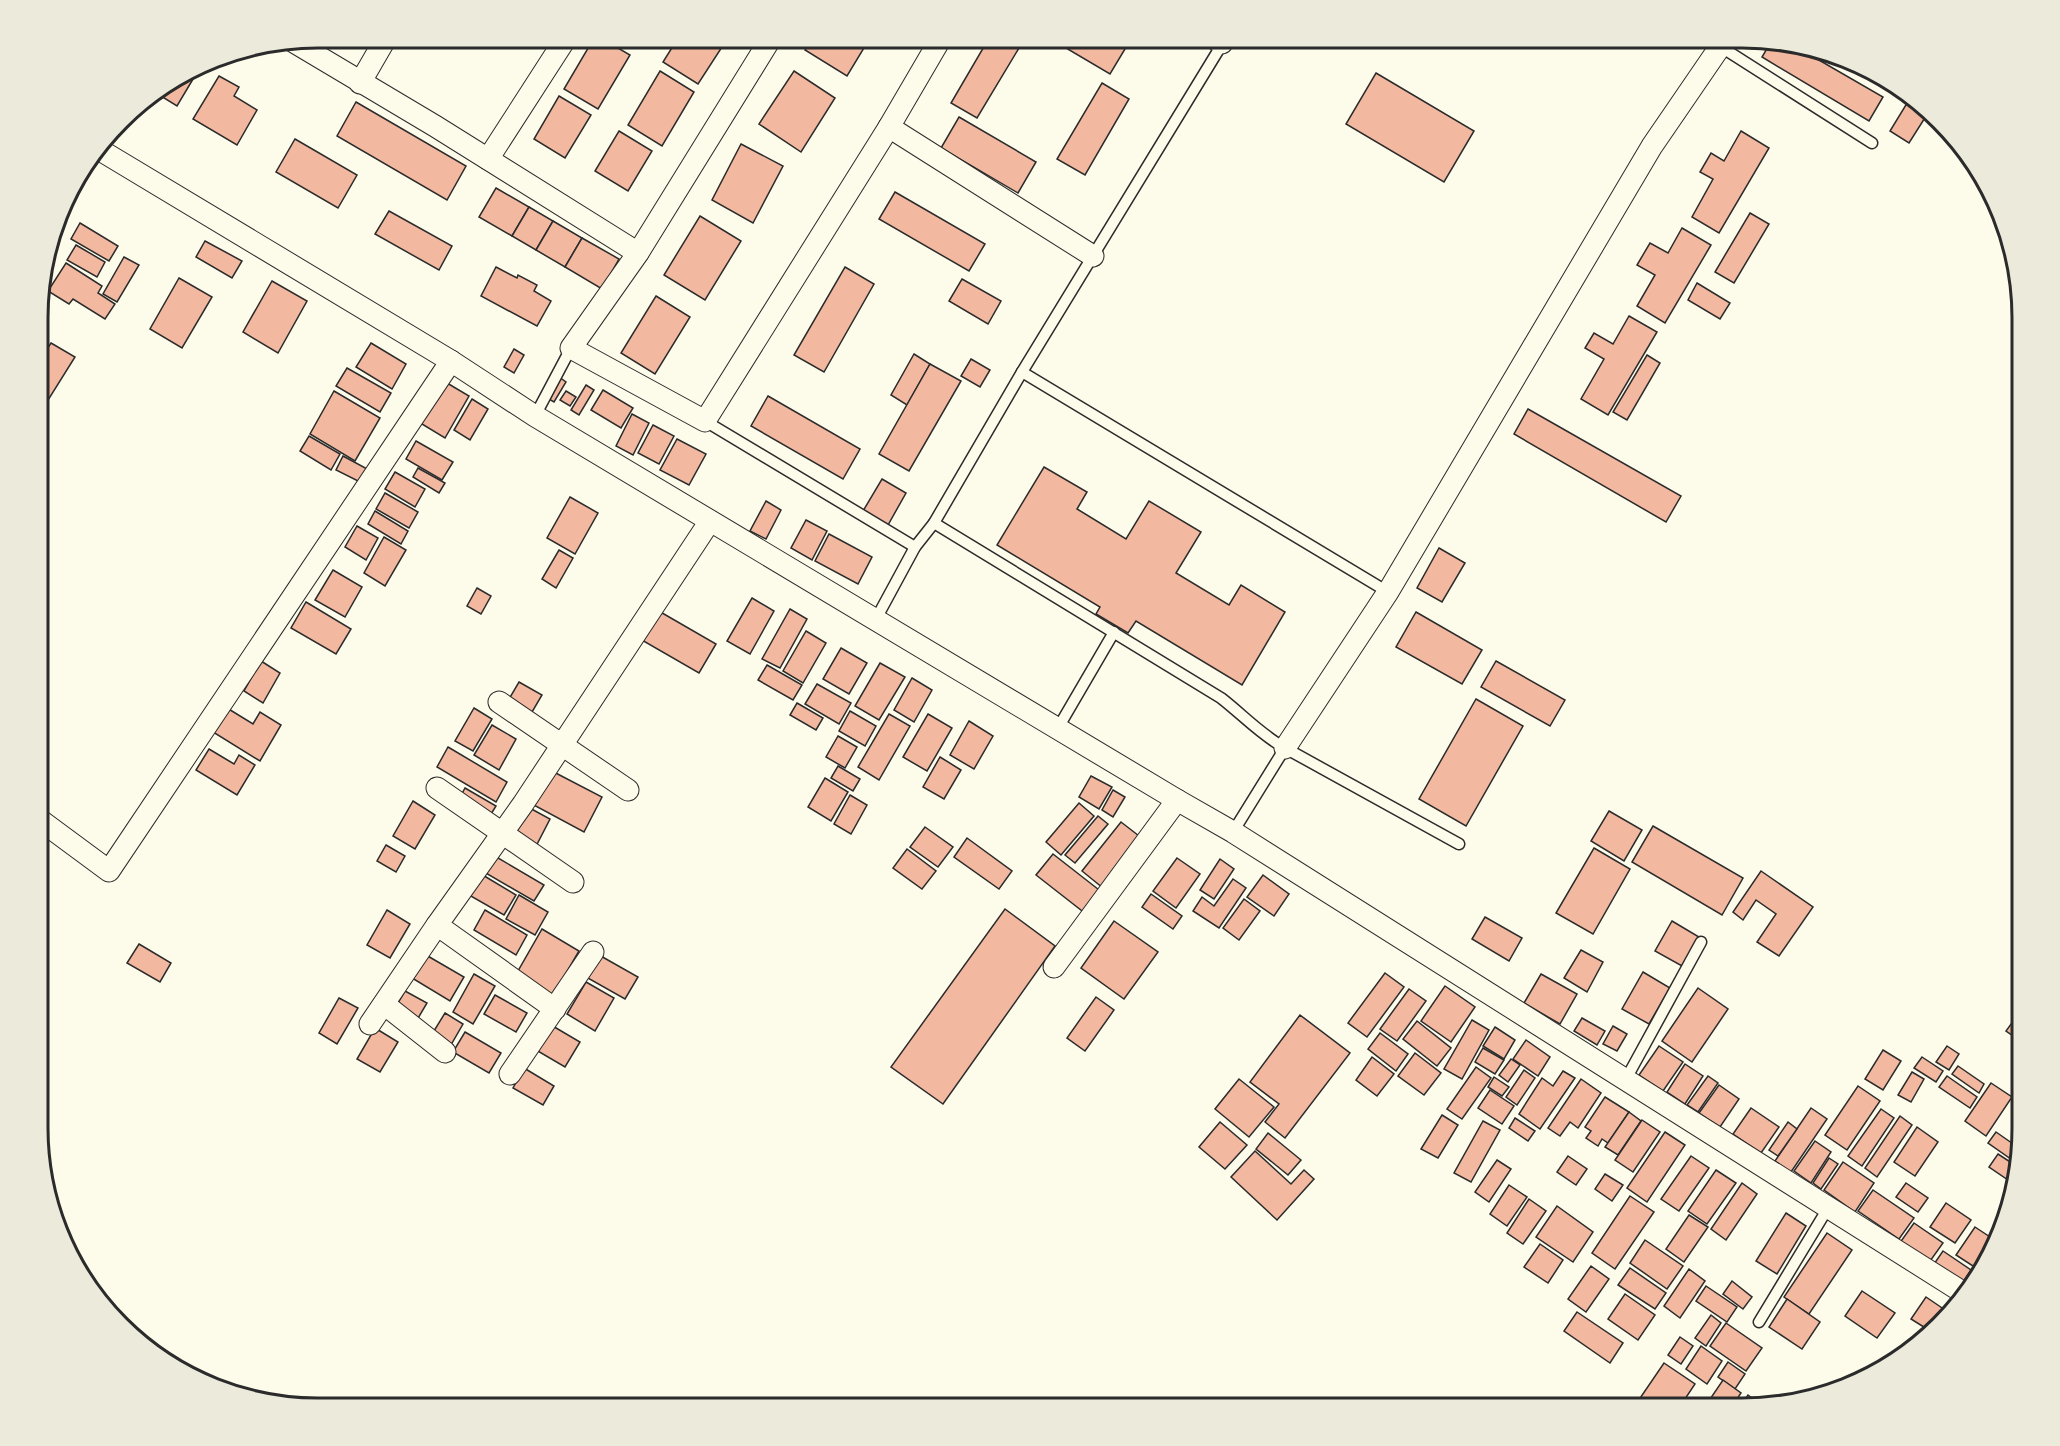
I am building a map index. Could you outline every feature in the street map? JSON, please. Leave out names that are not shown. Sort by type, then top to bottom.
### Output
[{"type":"street","points":[[360,83],[380,48]]},
{"type":"street","points":[[488,159],[560,48]]},
{"type":"street","points":[[765,48],[638,252],[571,348],[705,421],[889,127],[935,48]]},
{"type":"street","points":[[1285,748],[1388,592],[1652,146],[1714,48]]},
{"type":"street","points":[[305,49],[638,252]]},
{"type":"street","points":[[889,127],[1093,256]]},
{"type":"street","points":[[105,153],[451,361],[535,416],[1233,832],[1958,1290]]},
{"type":"street","points":[[48,826],[109,871],[451,361]]},
{"type":"street","points":[[370,1024],[503,832],[710,521]]},
{"type":"street","points":[[500,702],[628,790]]},
{"type":"street","points":[[437,788],[573,882]]},
{"type":"street","points":[[1054,967],[1177,800]]},
{"type":"street","points":[[437,925],[555,1009]]},
{"type":"street","points":[[510,1074],[593,952]]},
{"type":"street","points":[[384,1004],[445,1052]]},
{"type":"lane","points":[[876,619],[915,547],[934,523],[1215,48]]},
{"type":"lane","points":[[1729,48],[1872,143]]},
{"type":"lane","points":[[535,416],[571,348]]},
{"type":"lane","points":[[1022,372],[1388,592]]},
{"type":"lane","points":[[705,421],[915,547]]},
{"type":"lane","points":[[934,523],[1221,698],[1268,738],[1460,844]]},
{"type":"lane","points":[[1059,728],[1114,632]]},
{"type":"lane","points":[[1233,832],[1285,748]]},
{"type":"lane","points":[[1626,1079],[1701,942]]},
{"type":"lane","points":[[1759,1322],[1828,1208]]},
{"type":"building","points":[[588,48],[618,48],[630,55],[598,109],[564,89]]},
{"type":"building","points":[[672,48],[721,48],[698,84],[663,62]]},
{"type":"building","points":[[806,48],[864,48],[847,76],[805,50]]},
{"type":"building","points":[[983,48],[1019,48],[977,118],[951,103]]},
{"type":"building","points":[[1066,48],[1126,48],[1110,74]]},
{"type":"building","points":[[1766,49],[1816,58],[1883,97],[1869,121],[1762,57]]},
{"type":"building","points":[[660,71],[694,92],[662,146],[628,125]]},
{"type":"building","points":[[794,71],[835,98],[801,152],[759,124]]},
{"type":"building","points":[[1376,73],[1474,131],[1444,182],[1346,124]]},
{"type":"building","points":[[219,76],[239,87],[234,96],[257,110],[237,145],[193,119]]},
{"type":"building","points":[[193,79],[177,106],[163,97]]},
{"type":"building","points":[[1102,83],[1129,99],[1085,175],[1057,159]]},
{"type":"building","points":[[559,96],[591,115],[565,158],[534,139]]},
{"type":"building","points":[[356,102],[466,166],[447,200],[337,136]]},
{"type":"building","points":[[1906,104],[1924,119],[1909,143],[1890,131]]},
{"type":"building","points":[[959,117],[1036,162],[1018,193],[941,148]]},
{"type":"building","points":[[619,131],[652,151],[628,191],[595,171]]},
{"type":"building","points":[[1741,131],[1769,148],[1719,233],[1692,217],[1713,179],[1700,172],[1711,153],[1724,161]]},
{"type":"building","points":[[295,139],[357,175],[338,208],[276,172]]},
{"type":"building","points":[[741,144],[783,166],[753,223],[712,200]]},
{"type":"building","points":[[496,188],[529,207],[512,236],[479,217]]},
{"type":"building","points":[[895,192],[985,244],[969,271],[879,219]]},
{"type":"building","points":[[529,207],[553,221],[536,250],[512,236]]},
{"type":"building","points":[[389,211],[452,246],[439,270],[375,234]]},
{"type":"building","points":[[1750,213],[1769,224],[1734,283],[1715,272]]},
{"type":"building","points":[[700,216],[741,241],[705,300],[664,275]]},
{"type":"building","points":[[553,221],[582,238],[565,267],[536,250]]},
{"type":"building","points":[[80,223],[118,246],[109,261],[71,239]]},
{"type":"building","points":[[1682,228],[1711,245],[1665,323],[1637,306],[1655,275],[1637,265],[1650,243],[1668,253]]},
{"type":"building","points":[[582,238],[619,259],[602,289],[565,267]]},
{"type":"building","points":[[205,241],[242,261],[232,278],[196,257]]},
{"type":"building","points":[[76,245],[105,262],[97,277],[67,260]]},
{"type":"building","points":[[124,257],[139,265],[117,302],[103,294]]},
{"type":"building","points":[[66,263],[102,286],[98,293],[115,304],[105,319],[73,299],[69,304],[49,292]]},
{"type":"building","points":[[496,267],[537,285],[534,291],[551,301],[537,326],[481,296]]},
{"type":"building","points":[[845,267],[874,284],[824,372],[794,355]]},
{"type":"building","points":[[179,278],[212,297],[182,348],[150,329]]},
{"type":"building","points":[[962,279],[1001,301],[988,324],[949,301]]},
{"type":"building","points":[[272,281],[307,301],[278,353],[243,332]]},
{"type":"building","points":[[1697,283],[1730,303],[1720,319],[1688,300]]},
{"type":"building","points":[[656,296],[690,317],[655,374],[621,353]]},
{"type":"building","points":[[1629,316],[1657,332],[1608,415],[1581,399],[1604,359],[1585,348],[1594,333],[1613,344]]},
{"type":"building","points":[[51,343],[75,357],[48,400],[48,348]]},
{"type":"building","points":[[371,343],[406,364],[392,389],[356,367]]},
{"type":"building","points":[[514,349],[524,355],[514,373],[504,367]]},
{"type":"building","points":[[914,354],[930,364],[907,405],[891,395]]},
{"type":"building","points":[[1647,355],[1660,363],[1627,420],[1613,412]]},
{"type":"building","points":[[971,359],[990,370],[980,387],[961,376]]},
{"type":"building","points":[[930,364],[961,381],[909,471],[879,454]]},
{"type":"building","points":[[347,368],[391,393],[380,412],[336,386]]},
{"type":"building","points":[[559,377],[566,382],[554,402],[547,398]]},
{"type":"building","points":[[442,380],[469,396],[445,438],[417,421]]},
{"type":"building","points":[[586,385],[594,390],[579,415],[571,410]]},
{"type":"building","points":[[603,390],[633,408],[621,428],[591,410]]},
{"type":"building","points":[[334,391],[380,418],[355,461],[310,434]]},
{"type":"building","points":[[566,391],[576,397],[570,406],[560,400]]},
{"type":"building","points":[[768,396],[860,449],[843,479],[751,426]]},
{"type":"building","points":[[472,399],[488,409],[470,440],[454,430]]},
{"type":"building","points":[[1528,409],[1681,496],[1666,522],[1514,434]]},
{"type":"building","points":[[632,414],[649,423],[633,455],[616,446]]},
{"type":"building","points":[[653,425],[674,436],[659,464],[638,453]]},
{"type":"building","points":[[309,436],[340,454],[331,470],[300,451]]},
{"type":"building","points":[[677,439],[706,454],[689,485],[660,470]]},
{"type":"building","points":[[416,441],[453,462],[442,480],[406,459]]},
{"type":"building","points":[[343,456],[371,471],[364,484],[336,470]]},
{"type":"building","points":[[1044,467],[1087,492],[1077,509],[1126,539],[1149,501],[1201,532],[1176,573],[1229,605],[1241,585],[1285,612],[1242,685],[1136,621],[1128,633],[1096,614],[1100,607],[997,545]]},
{"type":"building","points":[[418,468],[445,483],[439,493],[413,477]]},
{"type":"building","points":[[395,472],[425,489],[415,507],[385,489]]},
{"type":"building","points":[[882,479],[906,493],[888,525],[863,511]]},
{"type":"building","points":[[385,493],[418,512],[409,528],[376,509]]},
{"type":"building","points":[[570,497],[598,513],[575,554],[547,538]]},
{"type":"building","points":[[766,501],[781,510],[766,539],[750,531]]},
{"type":"building","points":[[375,511],[408,531],[401,544],[368,524]]},
{"type":"building","points":[[806,520],[827,531],[812,560],[791,548]]},
{"type":"building","points":[[357,526],[378,538],[366,560],[345,547]]},
{"type":"building","points":[[829,534],[872,557],[858,584],[815,561]]},
{"type":"building","points":[[384,537],[406,550],[385,586],[364,573]]},
{"type":"building","points":[[1439,548],[1465,563],[1442,602],[1417,588]]},
{"type":"building","points":[[559,550],[573,558],[556,588],[542,579]]},
{"type":"building","points":[[333,570],[362,587],[345,617],[315,600]]},
{"type":"building","points":[[477,588],[491,596],[481,614],[467,606]]},
{"type":"building","points":[[752,598],[774,611],[750,654],[727,641]]},
{"type":"building","points":[[306,602],[351,629],[336,654],[291,628]]},
{"type":"building","points":[[790,609],[807,619],[780,668],[762,659]]},
{"type":"building","points":[[657,610],[716,644],[699,673],[640,639]]},
{"type":"building","points":[[1416,612],[1482,650],[1462,684],[1396,647]]},
{"type":"building","points":[[806,631],[826,643],[803,683],[783,671]]},
{"type":"building","points":[[841,648],[867,663],[849,694],[823,679]]},
{"type":"building","points":[[261,661],[280,673],[263,703],[244,691]]},
{"type":"building","points":[[1496,661],[1565,700],[1550,726],[1481,687]]},
{"type":"building","points":[[880,663],[905,677],[879,720],[855,706]]},
{"type":"building","points":[[767,665],[802,685],[793,700],[758,680]]},
{"type":"building","points":[[912,678],[932,690],[914,722],[894,710]]},
{"type":"building","points":[[519,682],[542,695],[525,724],[502,711]]},
{"type":"building","points":[[817,684],[851,703],[839,724],[805,704]]},
{"type":"building","points":[[1476,699],[1523,726],[1466,826],[1419,799]]},
{"type":"building","points":[[797,703],[823,718],[816,730],[790,715]]},
{"type":"building","points":[[227,708],[253,724],[260,712],[281,725],[260,761],[213,732]]},
{"type":"building","points":[[474,708],[492,719],[473,751],[455,741]]},
{"type":"building","points":[[850,711],[876,726],[865,746],[839,731]]},
{"type":"building","points":[[889,714],[910,726],[879,780],[858,767]]},
{"type":"building","points":[[928,714],[952,728],[927,771],[903,757]]},
{"type":"building","points":[[969,721],[993,736],[974,769],[950,755]]},
{"type":"building","points":[[492,725],[516,739],[499,770],[474,755]]},
{"type":"building","points":[[838,736],[857,747],[845,768],[826,757]]},
{"type":"building","points":[[448,747],[507,782],[496,802],[437,767]]},
{"type":"building","points":[[209,749],[234,764],[239,755],[255,765],[237,795],[196,770]]},
{"type":"building","points":[[940,757],[961,770],[944,799],[923,787]]},
{"type":"building","points":[[838,766],[860,779],[853,791],[831,778]]},
{"type":"building","points":[[548,769],[602,797],[584,832],[530,803]]},
{"type":"building","points":[[1091,776],[1112,787],[1099,809],[1079,797]]},
{"type":"building","points":[[825,778],[848,792],[831,821],[808,807]]},
{"type":"building","points":[[465,788],[496,806],[488,819],[458,801]]},
{"type":"building","points":[[1113,790],[1125,797],[1113,817],[1102,810]]},
{"type":"building","points":[[850,795],[867,805],[851,834],[834,824]]},
{"type":"building","points":[[413,801],[435,815],[415,849],[393,836]]},
{"type":"building","points":[[1079,803],[1094,816],[1061,855],[1046,842]]},
{"type":"building","points":[[526,806],[550,819],[533,852],[509,839]]},
{"type":"building","points":[[1609,811],[1642,830],[1624,861],[1591,841]]},
{"type":"building","points":[[1098,816],[1108,824],[1075,863],[1065,855]]},
{"type":"building","points":[[1121,822],[1143,839],[1103,888],[1082,871]]},
{"type":"building","points":[[1653,826],[1743,878],[1722,915],[1632,862]]},
{"type":"building","points":[[925,827],[953,847],[938,867],[910,847]]},
{"type":"building","points":[[967,838],[1012,871],[999,889],[954,857]]},
{"type":"building","points":[[386,845],[405,856],[396,872],[377,861]]},
{"type":"building","points":[[1594,848],[1630,869],[1593,934],[1556,913]]},
{"type":"building","points":[[907,849],[936,871],[922,889],[893,868]]},
{"type":"building","points":[[1053,854],[1103,893],[1086,914],[1036,875]]},
{"type":"building","points":[[493,855],[544,885],[534,901],[484,872]]},
{"type":"building","points":[[1177,858],[1200,874],[1176,908],[1153,891]]},
{"type":"building","points":[[1220,859],[1234,869],[1214,899],[1200,890]]},
{"type":"building","points":[[1761,871],[1813,907],[1779,956],[1757,942],[1776,914],[1756,900],[1743,920],[1733,912]]},
{"type":"building","points":[[481,874],[516,895],[504,915],[469,895]]},
{"type":"building","points":[[1263,875],[1289,894],[1274,916],[1247,897]]},
{"type":"building","points":[[1233,879],[1246,888],[1219,928],[1193,911],[1202,897],[1214,906]]},
{"type":"building","points":[[1151,894],[1182,916],[1173,929],[1142,907]]},
{"type":"building","points":[[519,895],[548,912],[535,935],[506,919]]},
{"type":"building","points":[[1244,899],[1260,911],[1239,940],[1223,928]]},
{"type":"building","points":[[1005,909],[1055,946],[943,1104],[891,1067]]},
{"type":"building","points":[[387,910],[410,924],[390,958],[367,945]]},
{"type":"building","points":[[485,910],[527,935],[516,955],[474,930]]},
{"type":"building","points":[[1485,917],[1522,938],[1509,961],[1472,939]]},
{"type":"building","points":[[1114,921],[1158,952],[1124,999],[1081,968]]},
{"type":"building","points":[[1672,921],[1699,937],[1682,966],[1655,951]]},
{"type":"building","points":[[542,929],[579,951],[551,999],[514,978]]},
{"type":"building","points":[[139,944],[171,963],[160,982],[127,963]]},
{"type":"building","points":[[1581,950],[1603,962],[1587,992],[1564,978]]},
{"type":"building","points":[[426,955],[464,977],[450,1001],[412,978]]},
{"type":"building","points":[[599,955],[638,977],[625,999],[586,977]]},
{"type":"building","points":[[1643,972],[1670,988],[1649,1024],[1622,1009]]},
{"type":"building","points":[[1385,973],[1404,987],[1367,1037],[1348,1023]]},
{"type":"building","points":[[474,974],[495,986],[473,1024],[453,1012]]},
{"type":"building","points":[[1541,974],[1577,994],[1560,1024],[1524,1003]]},
{"type":"building","points":[[586,982],[614,998],[595,1031],[567,1014]]},
{"type":"building","points":[[1445,986],[1475,1007],[1451,1042],[1421,1021]]},
{"type":"building","points":[[1698,988],[1728,1009],[1692,1062],[1662,1041]]},
{"type":"building","points":[[1409,989],[1426,1001],[1397,1041],[1380,1029]]},
{"type":"building","points":[[405,991],[427,1003],[414,1025],[392,1013]]},
{"type":"building","points":[[495,995],[527,1013],[516,1032],[484,1014]]},
{"type":"building","points":[[1096,997],[1114,1010],[1085,1051],[1067,1038]]},
{"type":"building","points":[[339,998],[358,1008],[337,1044],[319,1033]]},
{"type":"building","points":[[445,1013],[463,1024],[448,1050],[429,1039]]},
{"type":"building","points":[[1300,1015],[1350,1053],[1285,1138],[1265,1122],[1279,1104],[1250,1082]]},
{"type":"building","points":[[1582,1018],[1605,1031],[1597,1045],[1574,1031]]},
{"type":"building","points":[[1472,1020],[1489,1030],[1462,1079],[1444,1069]]},
{"type":"building","points":[[1417,1021],[1451,1048],[1437,1066],[1403,1039]]},
{"type":"building","points":[[2012,1023],[2012,1035],[2006,1031]]},
{"type":"building","points":[[551,1025],[580,1042],[565,1067],[536,1050]]},
{"type":"building","points":[[1613,1026],[1627,1034],[1617,1051],[1603,1044]]},
{"type":"building","points":[[1495,1027],[1515,1040],[1504,1059],[1483,1046]]},
{"type":"building","points":[[375,1028],[398,1042],[380,1072],[357,1059]]},
{"type":"building","points":[[465,1032],[501,1053],[489,1073],[453,1052]]},
{"type":"building","points":[[1380,1033],[1408,1054],[1396,1071],[1368,1049]]},
{"type":"building","points":[[1526,1040],[1550,1057],[1538,1076],[1513,1059]]},
{"type":"building","points":[[1659,1046],[1683,1062],[1663,1091],[1639,1075]]},
{"type":"building","points":[[1947,1046],[1959,1054],[1949,1070],[1936,1062]]},
{"type":"building","points":[[1483,1048],[1504,1060],[1495,1074],[1475,1062]]},
{"type":"building","points":[[1883,1050],[1901,1061],[1883,1090],[1865,1079]]},
{"type":"building","points":[[1415,1053],[1441,1073],[1424,1095],[1398,1076]]},
{"type":"building","points":[[1372,1057],[1394,1074],[1377,1096],[1356,1080]]},
{"type":"building","points":[[1922,1057],[1943,1071],[1936,1082],[1914,1068]]},
{"type":"building","points":[[1511,1059],[1520,1065],[1508,1082],[1499,1075]]},
{"type":"building","points":[[1685,1064],[1703,1076],[1685,1104],[1667,1092]]},
{"type":"building","points":[[1958,1066],[1984,1084],[1979,1093],[1952,1074]]},
{"type":"building","points":[[1476,1067],[1491,1078],[1462,1119],[1447,1109]]},
{"type":"building","points":[[524,1068],[554,1086],[543,1105],[513,1088]]},
{"type":"building","points":[[1524,1070],[1535,1078],[1517,1105],[1506,1097]]},
{"type":"building","points":[[1563,1071],[1575,1078],[1540,1129],[1519,1114],[1542,1078],[1553,1086]]},
{"type":"building","points":[[1912,1072],[1924,1079],[1911,1102],[1898,1095]]},
{"type":"building","points":[[1708,1076],[1718,1083],[1698,1112],[1687,1105]]},
{"type":"building","points":[[1947,1076],[1977,1097],[1970,1108],[1939,1087]]},
{"type":"building","points":[[1494,1077],[1509,1087],[1502,1096],[1488,1087]]},
{"type":"building","points":[[1239,1079],[1274,1107],[1249,1137],[1215,1109]]},
{"type":"building","points":[[1581,1079],[1601,1093],[1578,1128],[1570,1122],[1560,1136],[1548,1128]]},
{"type":"building","points":[[1991,1083],[2012,1097],[1986,1136],[1965,1121]]},
{"type":"building","points":[[1719,1085],[1739,1099],[1720,1127],[1699,1113]]},
{"type":"building","points":[[1858,1086],[1880,1101],[1847,1150],[1825,1135]]},
{"type":"building","points":[[1490,1090],[1514,1106],[1502,1124],[1478,1108]]},
{"type":"building","points":[[1605,1097],[1629,1112],[1608,1143],[1602,1139],[1598,1146],[1586,1138],[1591,1131],[1585,1127]]},
{"type":"building","points":[[1751,1108],[1779,1127],[1761,1153],[1733,1134]]},
{"type":"building","points":[[1811,1108],[1827,1119],[1791,1172],[1775,1161]]},
{"type":"building","points":[[1881,1109],[1894,1118],[1862,1166],[1848,1156]]},
{"type":"building","points":[[1629,1112],[1641,1121],[1618,1155],[1605,1147]]},
{"type":"building","points":[[1442,1115],[1458,1125],[1438,1158],[1421,1149]]},
{"type":"building","points":[[1900,1116],[1912,1125],[1877,1177],[1865,1168]]},
{"type":"building","points":[[1515,1118],[1535,1131],[1528,1141],[1509,1128]]},
{"type":"building","points":[[1642,1120],[1660,1132],[1633,1172],[1615,1160]]},
{"type":"building","points":[[1483,1121],[1500,1130],[1471,1182],[1454,1173]]},
{"type":"building","points":[[1220,1122],[1247,1145],[1225,1169],[1199,1147]]},
{"type":"building","points":[[1788,1122],[1797,1129],[1778,1156],[1769,1150]]},
{"type":"building","points":[[1917,1127],[1938,1142],[1915,1176],[1894,1162]]},
{"type":"building","points":[[1665,1132],[1685,1145],[1647,1202],[1627,1188]]},
{"type":"building","points":[[1996,1132],[2011,1143],[2010,1159],[1988,1143]]},
{"type":"building","points":[[1268,1133],[1301,1160],[1288,1175],[1256,1149]]},
{"type":"building","points":[[1815,1141],[1831,1152],[1811,1183],[1794,1171]]},
{"type":"building","points":[[1255,1151],[1291,1184],[1304,1170],[1314,1179],[1277,1220],[1231,1177]]},
{"type":"building","points":[[1998,1154],[2010,1162],[2007,1179],[1989,1167]]},
{"type":"building","points":[[1568,1156],[1587,1169],[1576,1185],[1557,1172]]},
{"type":"building","points":[[1691,1156],[1709,1168],[1679,1211],[1661,1199]]},
{"type":"building","points":[[1829,1158],[1838,1164],[1821,1189],[1813,1183]]},
{"type":"building","points":[[1497,1160],[1511,1169],[1489,1202],[1475,1192]]},
{"type":"building","points":[[1843,1162],[1874,1183],[1855,1212],[1824,1190]]},
{"type":"building","points":[[1716,1170],[1736,1183],[1707,1224],[1688,1211]]},
{"type":"building","points":[[1605,1174],[1623,1185],[1612,1201],[1595,1189]]},
{"type":"building","points":[[1742,1183],[1757,1194],[1726,1240],[1711,1229]]},
{"type":"building","points":[[1906,1183],[1928,1198],[1918,1212],[1896,1197]]},
{"type":"building","points":[[1509,1185],[1527,1197],[1507,1226],[1490,1214]]},
{"type":"building","points":[[1873,1190],[1914,1218],[1899,1239],[1858,1211]]},
{"type":"building","points":[[1630,1196],[1654,1212],[1615,1269],[1592,1253]]},
{"type":"building","points":[[1529,1199],[1546,1211],[1523,1244],[1507,1233]]},
{"type":"building","points":[[1946,1203],[1971,1220],[1955,1243],[1930,1227]]},
{"type":"building","points":[[1557,1206],[1593,1232],[1573,1262],[1536,1237]]},
{"type":"building","points":[[1786,1213],[1806,1226],[1777,1274],[1756,1261]]},
{"type":"building","points":[[1689,1215],[1708,1227],[1684,1262],[1666,1249]]},
{"type":"building","points":[[1914,1223],[1943,1243],[1928,1264],[1899,1244]]},
{"type":"building","points":[[1975,1227],[1989,1236],[1974,1267],[1956,1255]]},
{"type":"building","points":[[1827,1233],[1852,1250],[1809,1314],[1784,1297]]},
{"type":"building","points":[[1645,1240],[1683,1266],[1667,1289],[1630,1263]]},
{"type":"building","points":[[1540,1244],[1563,1260],[1548,1283],[1524,1267]]},
{"type":"building","points":[[1943,1251],[1971,1270],[1962,1284],[1934,1264]]},
{"type":"building","points":[[1591,1266],[1609,1279],[1586,1312],[1568,1299]]},
{"type":"building","points":[[1630,1268],[1666,1293],[1655,1309],[1618,1285]]},
{"type":"building","points":[[1689,1269],[1705,1281],[1680,1318],[1664,1306]]},
{"type":"building","points":[[1732,1281],[1752,1297],[1743,1309],[1723,1294]]},
{"type":"building","points":[[1706,1286],[1737,1307],[1727,1322],[1696,1301]]},
{"type":"building","points":[[1862,1291],[1895,1313],[1877,1338],[1845,1316]]},
{"type":"building","points":[[1625,1294],[1655,1315],[1638,1340],[1608,1319]]},
{"type":"building","points":[[1926,1297],[1943,1308],[1924,1327],[1911,1319]]},
{"type":"building","points":[[1787,1299],[1820,1322],[1802,1349],[1769,1327]]},
{"type":"building","points":[[1577,1312],[1623,1343],[1610,1363],[1564,1331]]},
{"type":"building","points":[[1711,1315],[1721,1323],[1706,1346],[1695,1338]]},
{"type":"building","points":[[1726,1323],[1762,1348],[1746,1371],[1710,1346]]},
{"type":"building","points":[[1680,1337],[1693,1346],[1681,1364],[1668,1355]]},
{"type":"building","points":[[1701,1346],[1722,1361],[1707,1384],[1686,1369]]},
{"type":"building","points":[[1728,1362],[1745,1374],[1735,1389],[1718,1377]]},
{"type":"building","points":[[1664,1363],[1695,1384],[1686,1398],[1640,1398]]},
{"type":"building","points":[[1723,1380],[1741,1393],[1738,1398],[1711,1398]]}]
